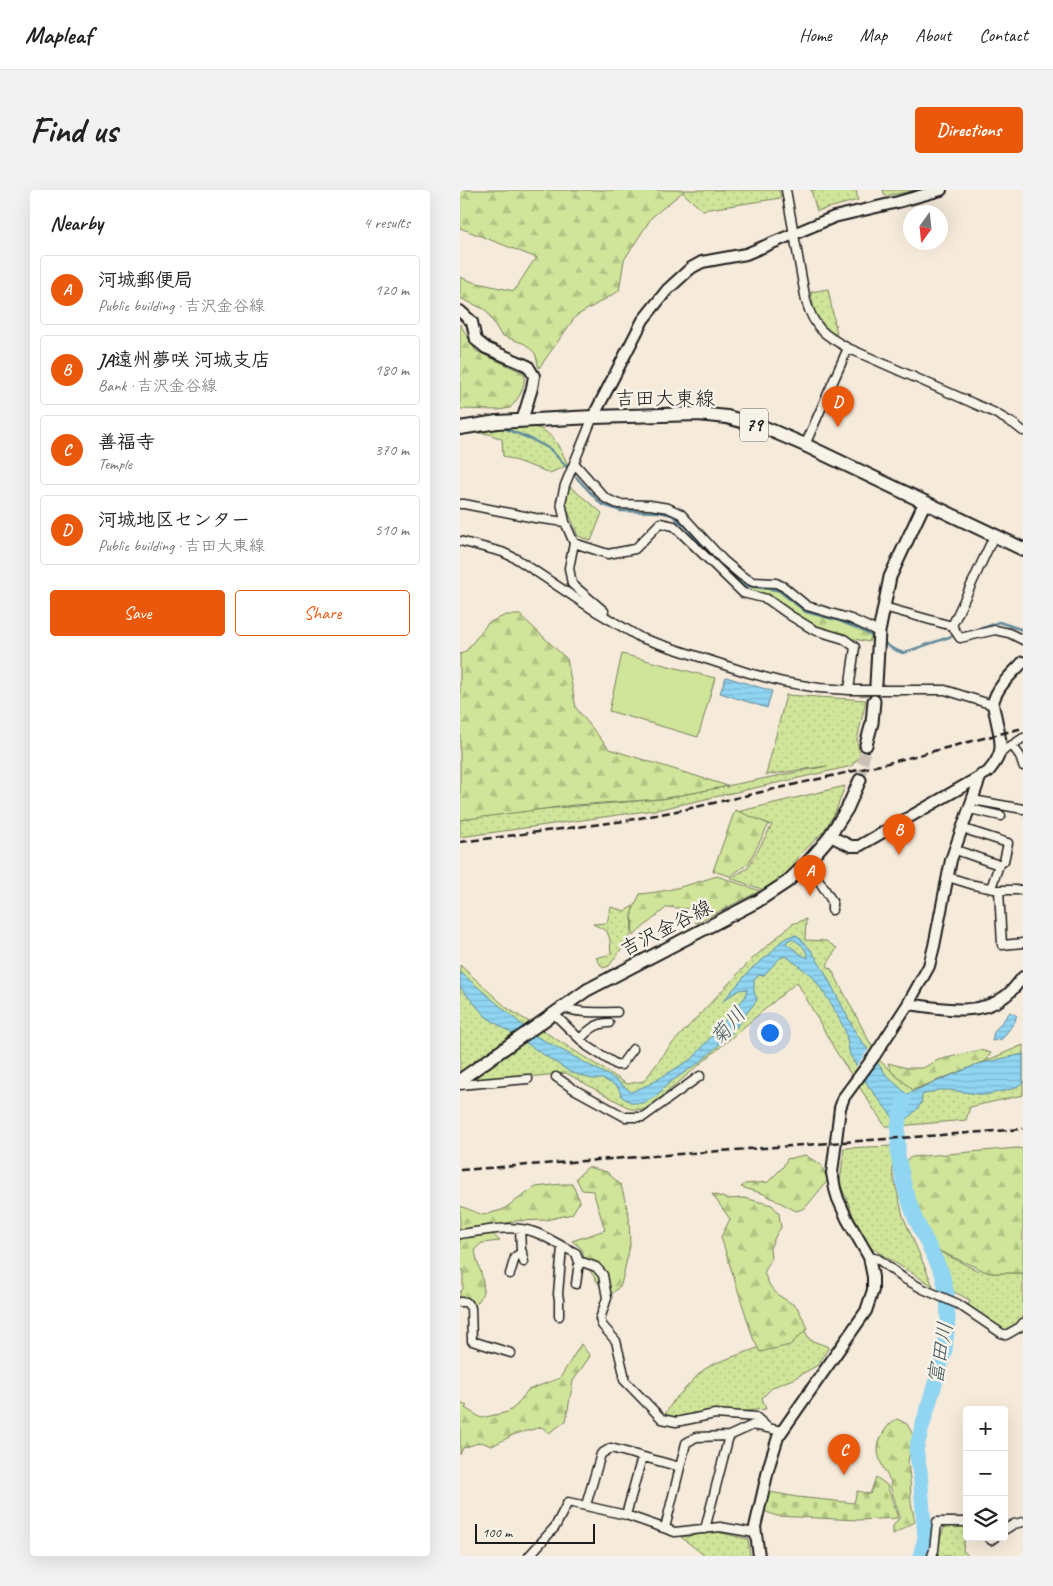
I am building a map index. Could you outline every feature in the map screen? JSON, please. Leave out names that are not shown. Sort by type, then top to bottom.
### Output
[{"type":"main road","name":"吉田大東線","points":[[460,428],[522,420],[593,417],[698,414],[727,417],[763,427],[805,445],[1023,549]]},
{"type":"main road","points":[[876,684],[879,632],[890,577],[925,502]]},
{"type":"main road","points":[[866,745],[872,722],[874,701]]},
{"type":"main road","name":"吉沢金谷線","points":[[460,1080],[587,990],[758,901],[787,882],[807,863],[830,836],[847,809],[860,780]]},
{"type":"street","points":[[786,190],[810,317],[827,336],[848,348],[993,412],[1023,431]]},
{"type":"street","points":[[609,619],[604,612],[572,584],[569,568],[574,543],[565,522],[561,502],[569,476],[593,417],[643,320],[656,302],[682,275],[702,262],[746,254],[834,216],[898,202],[941,190]]},
{"type":"street","points":[[460,311],[472,322],[476,340],[486,348],[528,366],[534,376],[522,420]]},
{"type":"street","points":[[805,445],[848,348]]},
{"type":"street","points":[[574,465],[605,498],[618,504],[650,505],[668,508],[681,514],[723,560],[742,576],[753,582],[776,582],[807,606],[851,619],[879,632]]},
{"type":"street","points":[[460,504],[565,522]]},
{"type":"street","points":[[574,543],[608,554],[636,549],[660,523],[674,526],[743,593],[767,599],[814,630],[844,639],[855,647],[849,690]]},
{"type":"street","points":[[953,628],[994,536]]},
{"type":"street","points":[[460,542],[502,552],[517,559],[641,638],[749,672],[783,682],[819,688],[849,690],[945,690],[993,705]]},
{"type":"street","points":[[884,608],[953,628],[960,638],[995,630],[1009,633],[1023,640]]},
{"type":"street","points":[[830,836],[851,846],[859,846],[988,772],[997,762],[1001,745],[993,705],[1005,681],[1023,662]]},
{"type":"street","points":[[1000,753],[1023,738]]},
{"type":"street","points":[[1012,745],[1020,756],[1023,766]]},
{"type":"street","points":[[759,1556],[755,1533],[756,1519],[778,1437],[866,1311],[873,1290],[873,1277],[869,1257],[847,1219],[834,1189],[832,1173],[840,1108],[844,1096],[875,1055],[908,1004],[929,966],[948,877],[981,776]]},
{"type":"street","points":[[972,804],[1023,809]]},
{"type":"street","points":[[972,804],[1001,816]]},
{"type":"street","points":[[964,829],[1008,843],[1004,861],[999,865],[994,889],[1002,945],[1023,943]]},
{"type":"street","points":[[956,850],[999,865]]},
{"type":"street","points":[[815,874],[832,901],[832,910]]},
{"type":"street","points":[[948,877],[994,889],[1023,890]]},
{"type":"street","points":[[908,1004],[950,1009],[973,1009],[989,1005],[1004,998],[1023,977]]},
{"type":"street","points":[[554,1012],[617,1012]]},
{"type":"street","points":[[554,1012],[587,1046],[617,1065],[621,1065],[633,1049]]},
{"type":"street","points":[[580,1039],[601,1023],[609,1023]]},
{"type":"street","points":[[556,1077],[625,1117],[643,1118],[700,1076]]},
{"type":"street","points":[[460,1085],[528,1079]]},
{"type":"street","points":[[460,1234],[503,1229],[520,1229],[536,1232],[576,1253],[579,1262],[576,1284]]},
{"type":"street","points":[[520,1229],[524,1262]]},
{"type":"street","points":[[559,1316],[558,1294],[562,1247]]},
{"type":"street","points":[[510,1274],[515,1257],[522,1252]]},
{"type":"street","points":[[869,1257],[878,1259],[903,1278],[958,1304],[1001,1333],[1006,1335],[1020,1327],[1023,1323]]},
{"type":"street","points":[[579,1262],[585,1262],[596,1267],[603,1275],[607,1298],[600,1318],[602,1325],[616,1342],[624,1380],[662,1420],[676,1422],[715,1414],[756,1418],[767,1427]]},
{"type":"street","points":[[460,1302],[466,1302],[471,1308],[472,1341],[511,1353]]},
{"type":"street","points":[[664,1528],[686,1443],[696,1437],[730,1436],[753,1425],[782,1430]]},
{"type":"street","points":[[705,1528],[730,1436]]},
{"type":"street","points":[[586,1505],[600,1454],[611,1448],[680,1467]]},
{"type":"street","points":[[626,1515],[642,1457]]},
{"type":"street","points":[[529,1556],[555,1527],[568,1502],[626,1515],[675,1532],[720,1527],[755,1533]]},
{"type":"street","points":[[932,1556],[937,1522],[963,1522]]},
{"type":"street","points":[[1008,1528],[1023,1522]]},
{"type":"green space","points":[[460,190],[685,190],[652,217],[624,260],[619,291],[576,316],[539,368],[535,353],[525,344],[501,335],[486,310],[460,298],[460,277],[473,282],[514,291],[537,258],[460,228]]},
{"type":"green space","points":[[685,190],[779,190],[781,198],[702,210],[682,192]]},
{"type":"green space","points":[[811,190],[856,190],[858,200],[817,211]]},
{"type":"green space","points":[[883,190],[919,190],[885,196]]},
{"type":"green space","points":[[828,289],[837,334],[832,334],[815,318],[811,292]]},
{"type":"green space","points":[[460,324],[476,351],[524,373],[524,383],[521,392],[510,408],[498,410],[460,409]]},
{"type":"green space","points":[[460,420],[515,424],[543,430],[555,441],[568,465],[550,473],[503,456],[502,439],[489,434],[460,431]]},
{"type":"green space","points":[[569,486],[602,513],[591,541],[578,536],[565,503]]},
{"type":"green space","points":[[689,536],[699,539],[749,584],[789,594],[810,610],[873,632],[869,642],[849,638],[794,618],[736,581]]},
{"type":"green space","points":[[506,615],[520,615],[567,659],[576,708],[609,749],[728,786],[661,799],[574,805],[460,820],[460,653],[467,650],[488,623]]},
{"type":"green space","points":[[622,654],[715,678],[698,737],[609,711]]},
{"type":"green space","points":[[786,695],[866,700],[857,740],[861,760],[856,760],[852,766],[661,809],[460,837],[460,816],[661,799],[827,766],[766,775]]},
{"type":"green space","points":[[845,786],[835,813],[823,832],[799,856],[790,872],[764,890],[730,878],[748,868],[772,825],[737,812]]},
{"type":"green space","points":[[735,810],[769,824],[748,864],[730,876],[713,871]]},
{"type":"green space","points":[[717,876],[760,891],[696,923],[689,909],[667,907],[633,936],[632,912],[640,894],[670,890]]},
{"type":"green space","points":[[633,906],[631,935],[609,966],[603,968],[596,958],[611,954],[610,940],[607,931],[593,924],[607,923],[611,907],[625,911]]},
{"type":"green space","points":[[806,919],[805,940],[826,941],[837,948],[827,965],[832,970],[879,1060],[913,1090],[1023,1045],[1023,1095],[970,1107],[966,1120],[885,1126],[835,1050],[797,982],[646,1110],[631,1109],[566,1073],[460,1084],[460,965],[507,1008],[627,1084],[644,1081],[670,1046],[750,961],[792,924]]},
{"type":"green space","points":[[980,1050],[991,1053],[986,1061],[913,1090],[891,1071],[888,1063],[907,1068],[923,1068],[938,1060]]},
{"type":"green space","points":[[892,1146],[893,1175],[903,1216],[933,1286],[868,1246],[840,1183],[844,1148]]},
{"type":"green space","points":[[1023,1149],[1023,1273],[989,1273],[937,1250],[925,1236],[916,1209],[905,1190],[903,1162],[912,1157]]},
{"type":"green space","points":[[805,1155],[821,1165],[828,1180],[805,1208],[796,1211],[764,1194],[741,1187],[745,1184],[768,1182],[783,1167],[787,1159]]},
{"type":"green space","points":[[588,1167],[607,1172],[621,1185],[629,1216],[630,1246],[621,1285],[610,1296],[598,1283],[585,1263],[582,1249],[572,1241],[605,1230],[593,1191],[582,1190],[576,1178]]},
{"type":"green space","points":[[572,1184],[580,1201],[572,1214],[546,1220],[515,1221],[486,1228],[500,1241],[482,1243],[475,1249],[483,1280],[482,1293],[473,1307],[460,1303],[460,1292],[463,1289],[463,1270],[460,1269],[460,1206],[483,1215],[502,1210],[536,1187]]},
{"type":"green space","points":[[712,1194],[728,1199],[744,1198],[772,1205],[779,1213],[781,1228],[770,1248],[771,1259],[764,1273],[770,1286],[778,1295],[797,1307],[808,1328],[790,1345],[760,1352],[753,1338],[721,1237],[730,1219]]},
{"type":"green space","points":[[937,1250],[978,1271],[980,1266],[992,1273],[1023,1273],[1023,1321],[1015,1330],[1001,1330],[967,1308],[970,1300],[952,1291]]},
{"type":"green space","points":[[805,1331],[810,1340],[829,1347],[818,1365],[793,1379],[773,1387],[762,1398],[766,1409],[715,1414],[693,1413],[676,1422],[662,1419],[674,1400],[702,1371],[713,1364]]},
{"type":"green space","points":[[581,1344],[590,1356],[573,1381],[566,1421],[549,1433],[542,1427],[515,1434],[492,1446],[481,1442],[463,1448],[460,1454],[460,1403],[467,1406],[465,1408],[481,1418],[508,1412],[516,1406],[528,1390],[560,1378]]},
{"type":"green space","points":[[897,1419],[907,1424],[913,1435],[908,1462],[911,1502],[915,1522],[893,1534],[893,1526],[900,1517],[890,1486],[891,1482],[882,1466],[878,1449],[884,1431]]},
{"type":"green space","points":[[876,1477],[887,1485],[898,1518],[858,1520],[777,1516],[764,1511],[770,1492],[854,1503],[857,1491],[870,1494]]},
{"type":"green space","points":[[963,1525],[963,1550],[968,1556],[933,1556],[945,1526]]},
{"type":"green space","points":[[717,1532],[748,1539],[750,1556],[705,1556],[681,1537]]},
{"type":"water","points":[[726,677],[772,691],[767,708],[720,693]]},
{"type":"water","name":"菊川","points":[[797,935],[811,950],[857,1035],[887,1076],[907,1094],[978,1064],[1023,1054],[1023,1083],[1012,1089],[985,1095],[938,1090],[922,1095],[920,1106],[907,1119],[894,1119],[869,1087],[850,1055],[845,1030],[832,1005],[813,977],[786,956],[780,958],[763,976],[759,975],[754,980],[754,991],[757,1000],[730,1035],[700,1062],[669,1083],[656,1096],[644,1103],[632,1103],[622,1097],[618,1087],[603,1079],[592,1079],[570,1072],[485,1016],[460,987],[460,972],[534,1035],[615,1079],[631,1092],[650,1084],[693,1058],[745,997],[747,989],[739,990],[723,1001],[752,968],[770,954],[781,941],[790,936]],"holes":[[[792,939],[805,949],[808,958],[786,944],[788,940]]]},
{"type":"water","points":[[1010,1012],[1017,1016],[1016,1020],[1002,1039],[992,1041],[994,1032]]},
{"type":"pier","points":[[869,1049],[878,1060],[863,1081],[855,1068]]},
{"type":"waterway","points":[[501,427],[550,449],[601,504],[621,511],[659,512],[672,515],[686,527],[708,554]]},
{"type":"waterway","points":[[713,559],[746,586],[778,590],[806,612],[837,620],[872,636]]},
{"type":"waterway","points":[[960,634],[999,622],[1023,630]]},
{"type":"waterway","points":[[883,642],[903,653],[955,635]]},
{"type":"waterway","name":"富田川","points":[[904,1100],[898,1126],[898,1155],[905,1190],[915,1218],[942,1273],[947,1294],[948,1320],[945,1350],[916,1450],[920,1471],[925,1538],[920,1556]]},
{"type":"tunnel","points":[[860,780],[866,745]]},
{"type":"railway","points":[[460,842],[624,821],[687,809],[880,765],[1023,728]]},
{"type":"railway","points":[[460,1170],[1023,1129]]},
{"type":"place","name":"河城地区センター","points":[[838,427]]},
{"type":"place","name":"JA遠州夢咲 河城支店","points":[[899,855]]},
{"type":"place","name":"河城郵便局","points":[[810,896]]},
{"type":"place","name":"善福寺","points":[[844,1475]]}]
